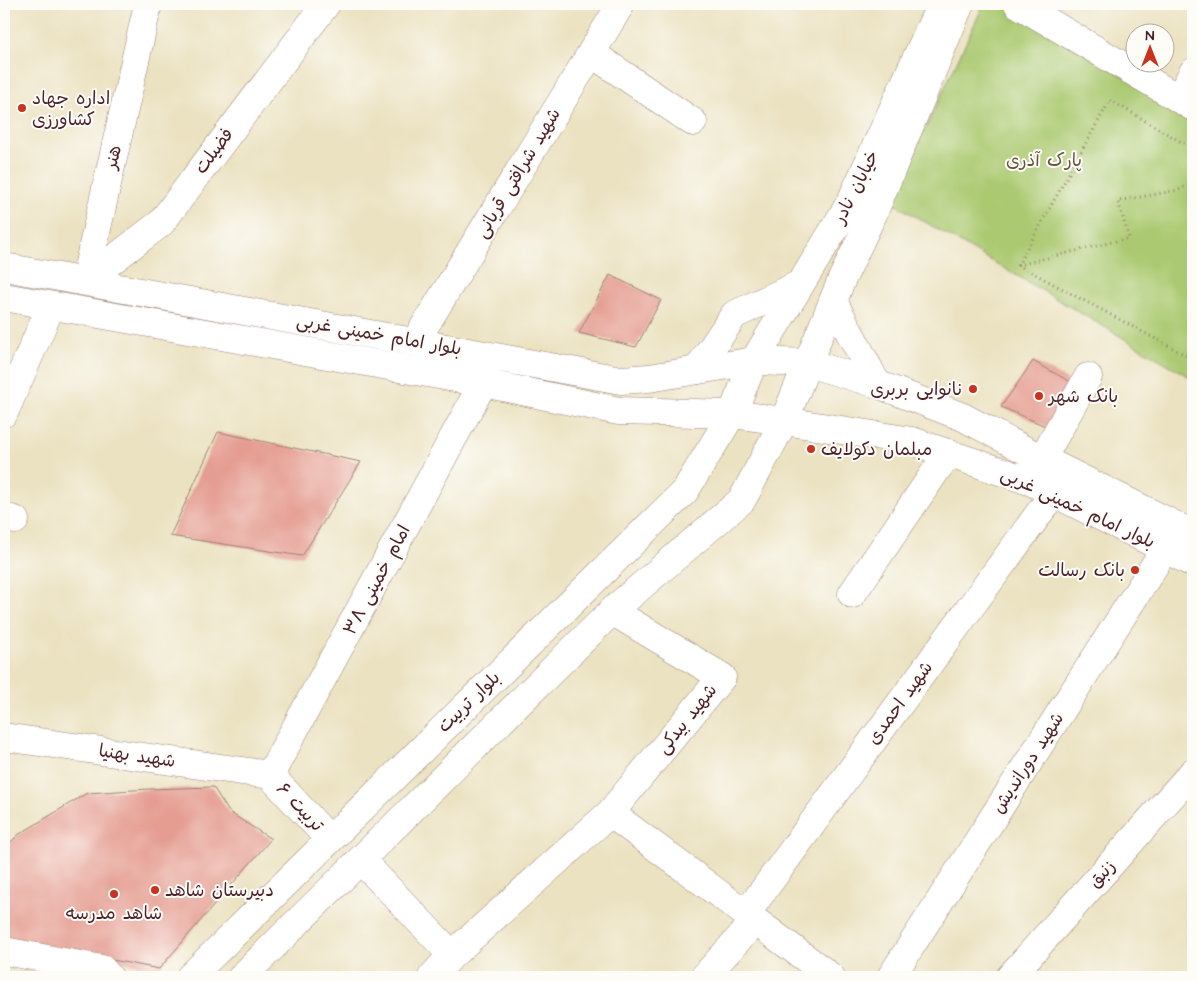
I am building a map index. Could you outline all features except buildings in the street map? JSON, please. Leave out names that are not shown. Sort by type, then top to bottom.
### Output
[{"type":"main road","name":"هنر","points":[[85,281],[148,4]]},
{"type":"main road","name":"فضیلت","points":[[85,281],[160,223],[326,4]]},
{"type":"main road","name":"شهید شرافتی قربانی","points":[[415,342],[621,4]]},
{"type":"main road","name":"خیابان نادر","points":[[754,361],[850,203],[941,4]]},
{"type":"main road","name":"خیابان نادر","points":[[784,421],[833,301],[874,212],[960,4]]},
{"type":"main road","points":[[1018,4],[1186,103],[1193,72]]},
{"type":"main road","points":[[591,53],[693,122]]},
{"type":"main road","name":"بلوار امام خمینی غربی","points":[[4,266],[621,380],[648,378],[754,361],[808,363],[877,384],[963,417],[1042,459],[1193,534]]},
{"type":"main road","points":[[697,370],[734,316],[800,284]]},
{"type":"main road","name":"بلوار امام خمینی غربی","points":[[4,297],[482,383],[619,411],[732,414],[912,441],[1032,482],[1193,563]]},
{"type":"main road","points":[[833,301],[877,384]]},
{"type":"main road","points":[[4,413],[51,306]]},
{"type":"main road","name":"بلوار تربیت","points":[[190,977],[685,491],[732,414],[754,361]]},
{"type":"main road","points":[[1042,459],[1088,377]]},
{"type":"main road","name":"۳۸ امام خمینی","points":[[270,775],[482,383]]},
{"type":"main road","name":"بلوار تربیت","points":[[242,977],[612,611],[742,500],[784,421]]},
{"type":"main road","points":[[852,594],[948,453]]},
{"type":"main road","name":"شهید احمدی","points":[[704,977],[750,917],[1054,493]]},
{"type":"main road","name":"شهید دوراندیش","points":[[890,977],[1165,549]]},
{"type":"main road","name":"شهید بیدکی","points":[[432,977],[452,956],[610,812],[722,677],[612,611]]},
{"type":"main road","name":"شهید بهنیا","points":[[4,738],[270,775]]},
{"type":"main road","name":"زنبق","points":[[1010,977],[1193,772]]},
{"type":"main road","name":"تربیت ۶","points":[[270,775],[330,839]]},
{"type":"main road","points":[[610,812],[831,977]]},
{"type":"main road","points":[[361,860],[452,956]]},
{"type":"main road","points":[[4,951],[102,969],[108,977]]},
{"type":"path","points":[[1018,265],[1110,100],[1193,149]]},
{"type":"path","points":[[1018,265],[1129,238],[1118,201],[1179,190],[1193,182]]},
{"type":"path","points":[[1018,265],[1193,359]]},
{"type":"green space","name":"پارک آذری","points":[[984,4],[1000,4],[1193,117],[1193,379],[891,202]]},
{"type":"place","name":"اداره جهاد کشاورزی","points":[[22,108]]},
{"type":"place","name":"نانوایی بربری","points":[[973,389]]},
{"type":"place","name":"بانک شهر","points":[[1039,396]]},
{"type":"place","name":"مبلمان دکولایف","points":[[811,449]]},
{"type":"place","name":"بانک رسالت","points":[[1135,570]]},
{"type":"place","name":"دبیرستان شاهد","points":[[155,890]]},
{"type":"place","name":"شاهد مدرسه","points":[[114,894]]}]
